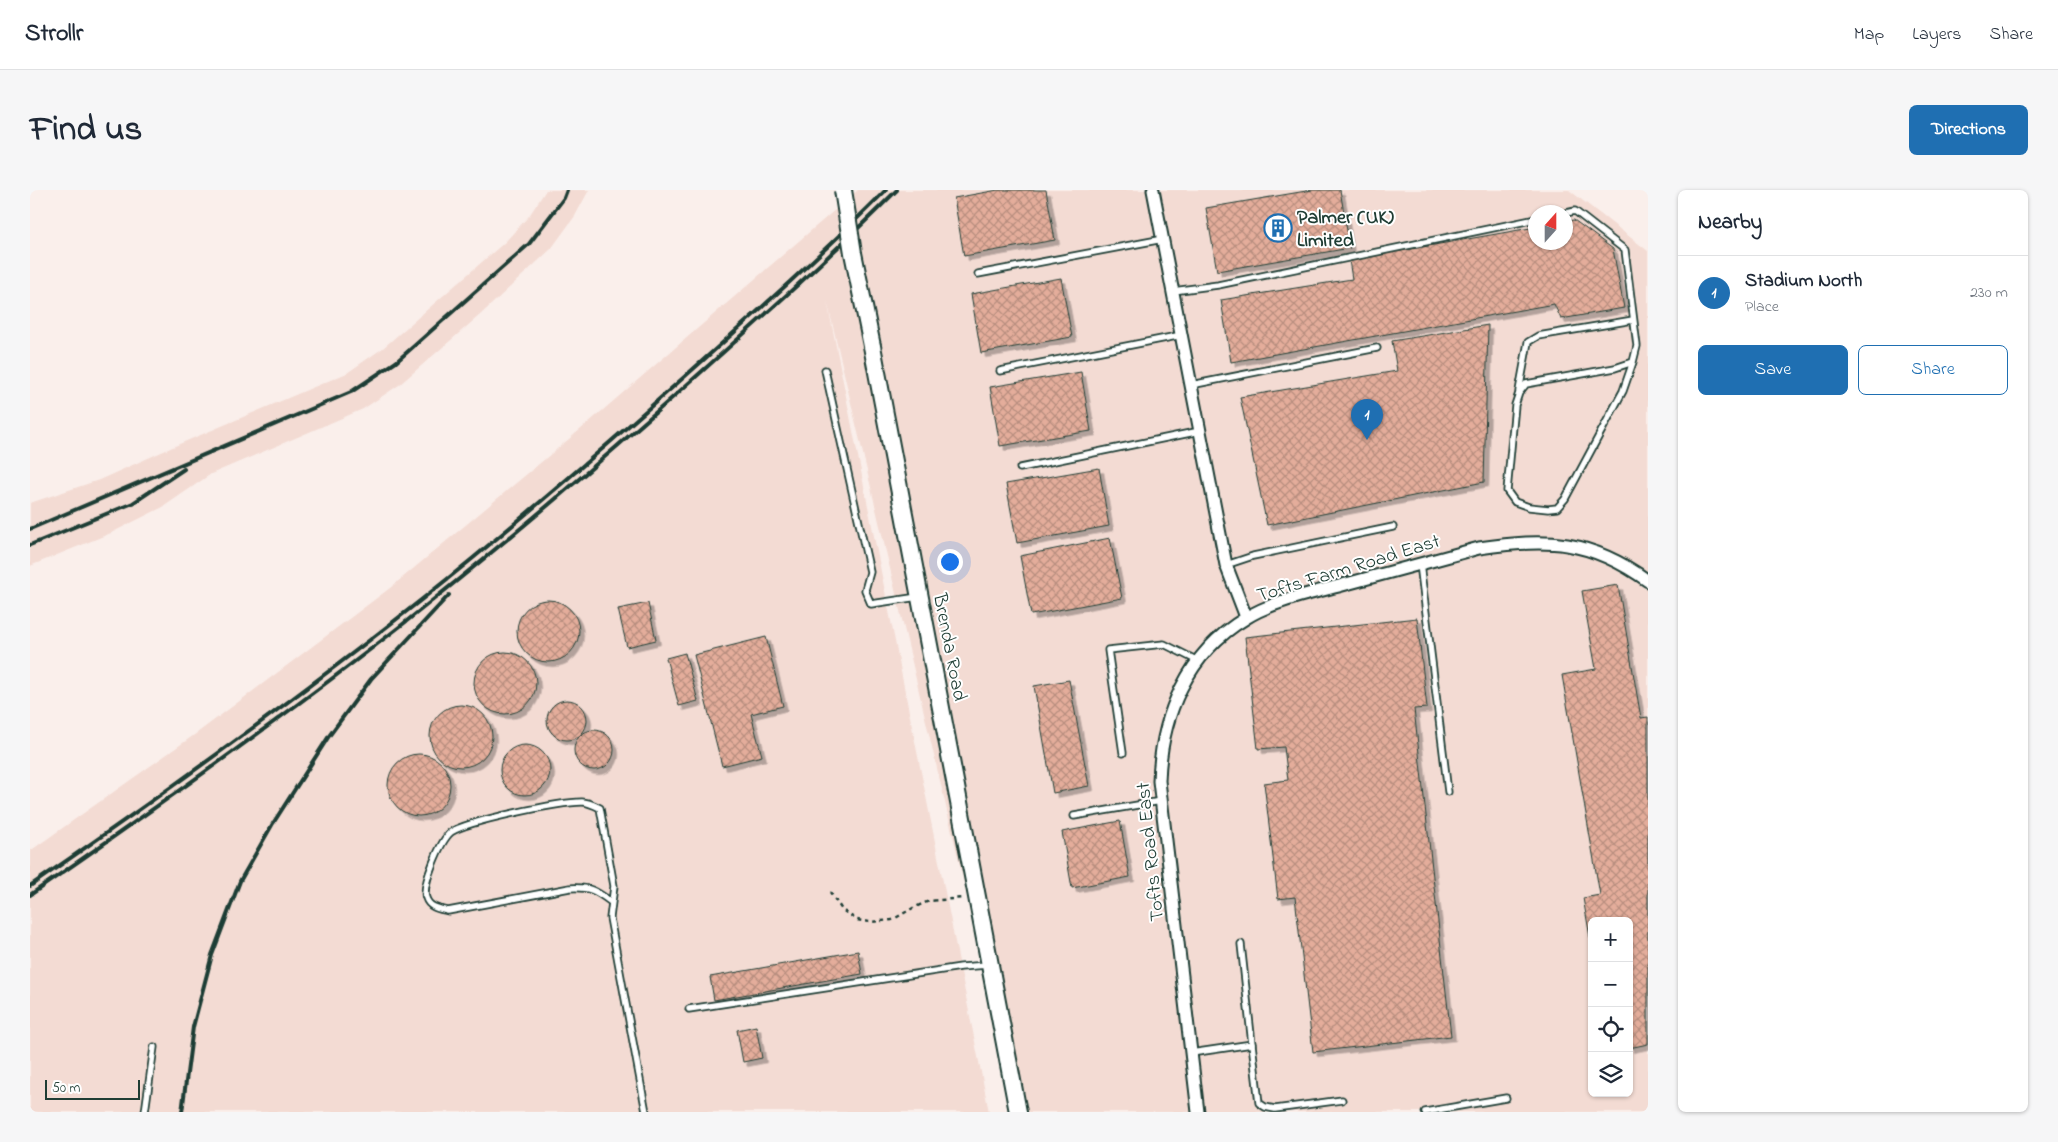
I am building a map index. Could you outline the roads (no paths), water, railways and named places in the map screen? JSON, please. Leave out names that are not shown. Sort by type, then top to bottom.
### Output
[{"type":"main road","name":"Brenda Road","points":[[843,190],[853,252],[1018,1112]]},
{"type":"street","name":"Tofts Farm Road East","points":[[1153,190],[1226,565],[1246,617],[1310,594],[1478,548],[1512,543],[1553,542],[1589,549],[1627,566],[1648,581]]},
{"type":"street","name":"Tofts Road East","points":[[1198,1112],[1161,801],[1159,782],[1160,755],[1165,728],[1176,698],[1198,661],[1214,642],[1246,617]]},
{"type":"lane","points":[[1573,211],[1625,250],[1634,320],[1637,346],[1623,391],[1565,499],[1557,508],[1548,509],[1529,507],[1515,502],[1507,490],[1515,405],[1528,342],[1538,336],[1634,320]]},
{"type":"lane","points":[[1173,291],[1218,285],[1528,221]]},
{"type":"lane","points":[[978,274],[1163,239]]},
{"type":"lane","points":[[1000,371],[1182,335]]},
{"type":"lane","points":[[1191,385],[1376,348]]},
{"type":"lane","points":[[1518,393],[1526,384],[1614,368],[1633,362]]},
{"type":"lane","points":[[825,370],[870,572],[865,590],[871,604],[920,597]]},
{"type":"lane","points":[[1020,468],[1200,431]]},
{"type":"lane","points":[[1226,565],[1253,556],[1394,526]]},
{"type":"lane","points":[[1420,564],[1448,792]]},
{"type":"lane","points":[[1123,753],[1108,650],[1164,644],[1198,661]]},
{"type":"lane","points":[[1074,816],[1161,801]]},
{"type":"lane","points":[[612,902],[594,890],[570,888],[448,911],[431,905],[426,898],[425,889],[439,849],[452,832],[466,826],[533,809],[581,802],[600,808],[614,886],[612,902],[610,918],[646,1112]]},
{"type":"lane","points":[[1241,944],[1259,1103],[1265,1107],[1275,1109],[1342,1100]]},
{"type":"lane","points":[[689,1009],[990,964]]},
{"type":"lane","points":[[1191,1053],[1252,1044]]},
{"type":"lane","points":[[145,1112],[154,1047]]},
{"type":"lane","points":[[1425,1112],[1506,1098]]},
{"type":"railway","points":[[30,529],[351,392],[396,362],[529,244],[564,198],[567,190]]},
{"type":"railway","points":[[30,886],[310,686],[472,559],[691,371],[814,259],[886,190]]},
{"type":"railway","points":[[30,895],[265,729],[403,624],[590,470],[824,261],[897,190]]},
{"type":"railway","points":[[30,545],[133,503],[184,469]]},
{"type":"railway","points":[[182,1112],[193,1027],[212,955],[240,881],[272,825],[329,736],[371,679],[449,595]]},
{"type":"place","name":"Palmer (UK) Limited","points":[[1278,228]]},
{"type":"place","name":"Stadium North","points":[[1367,440]]}]
